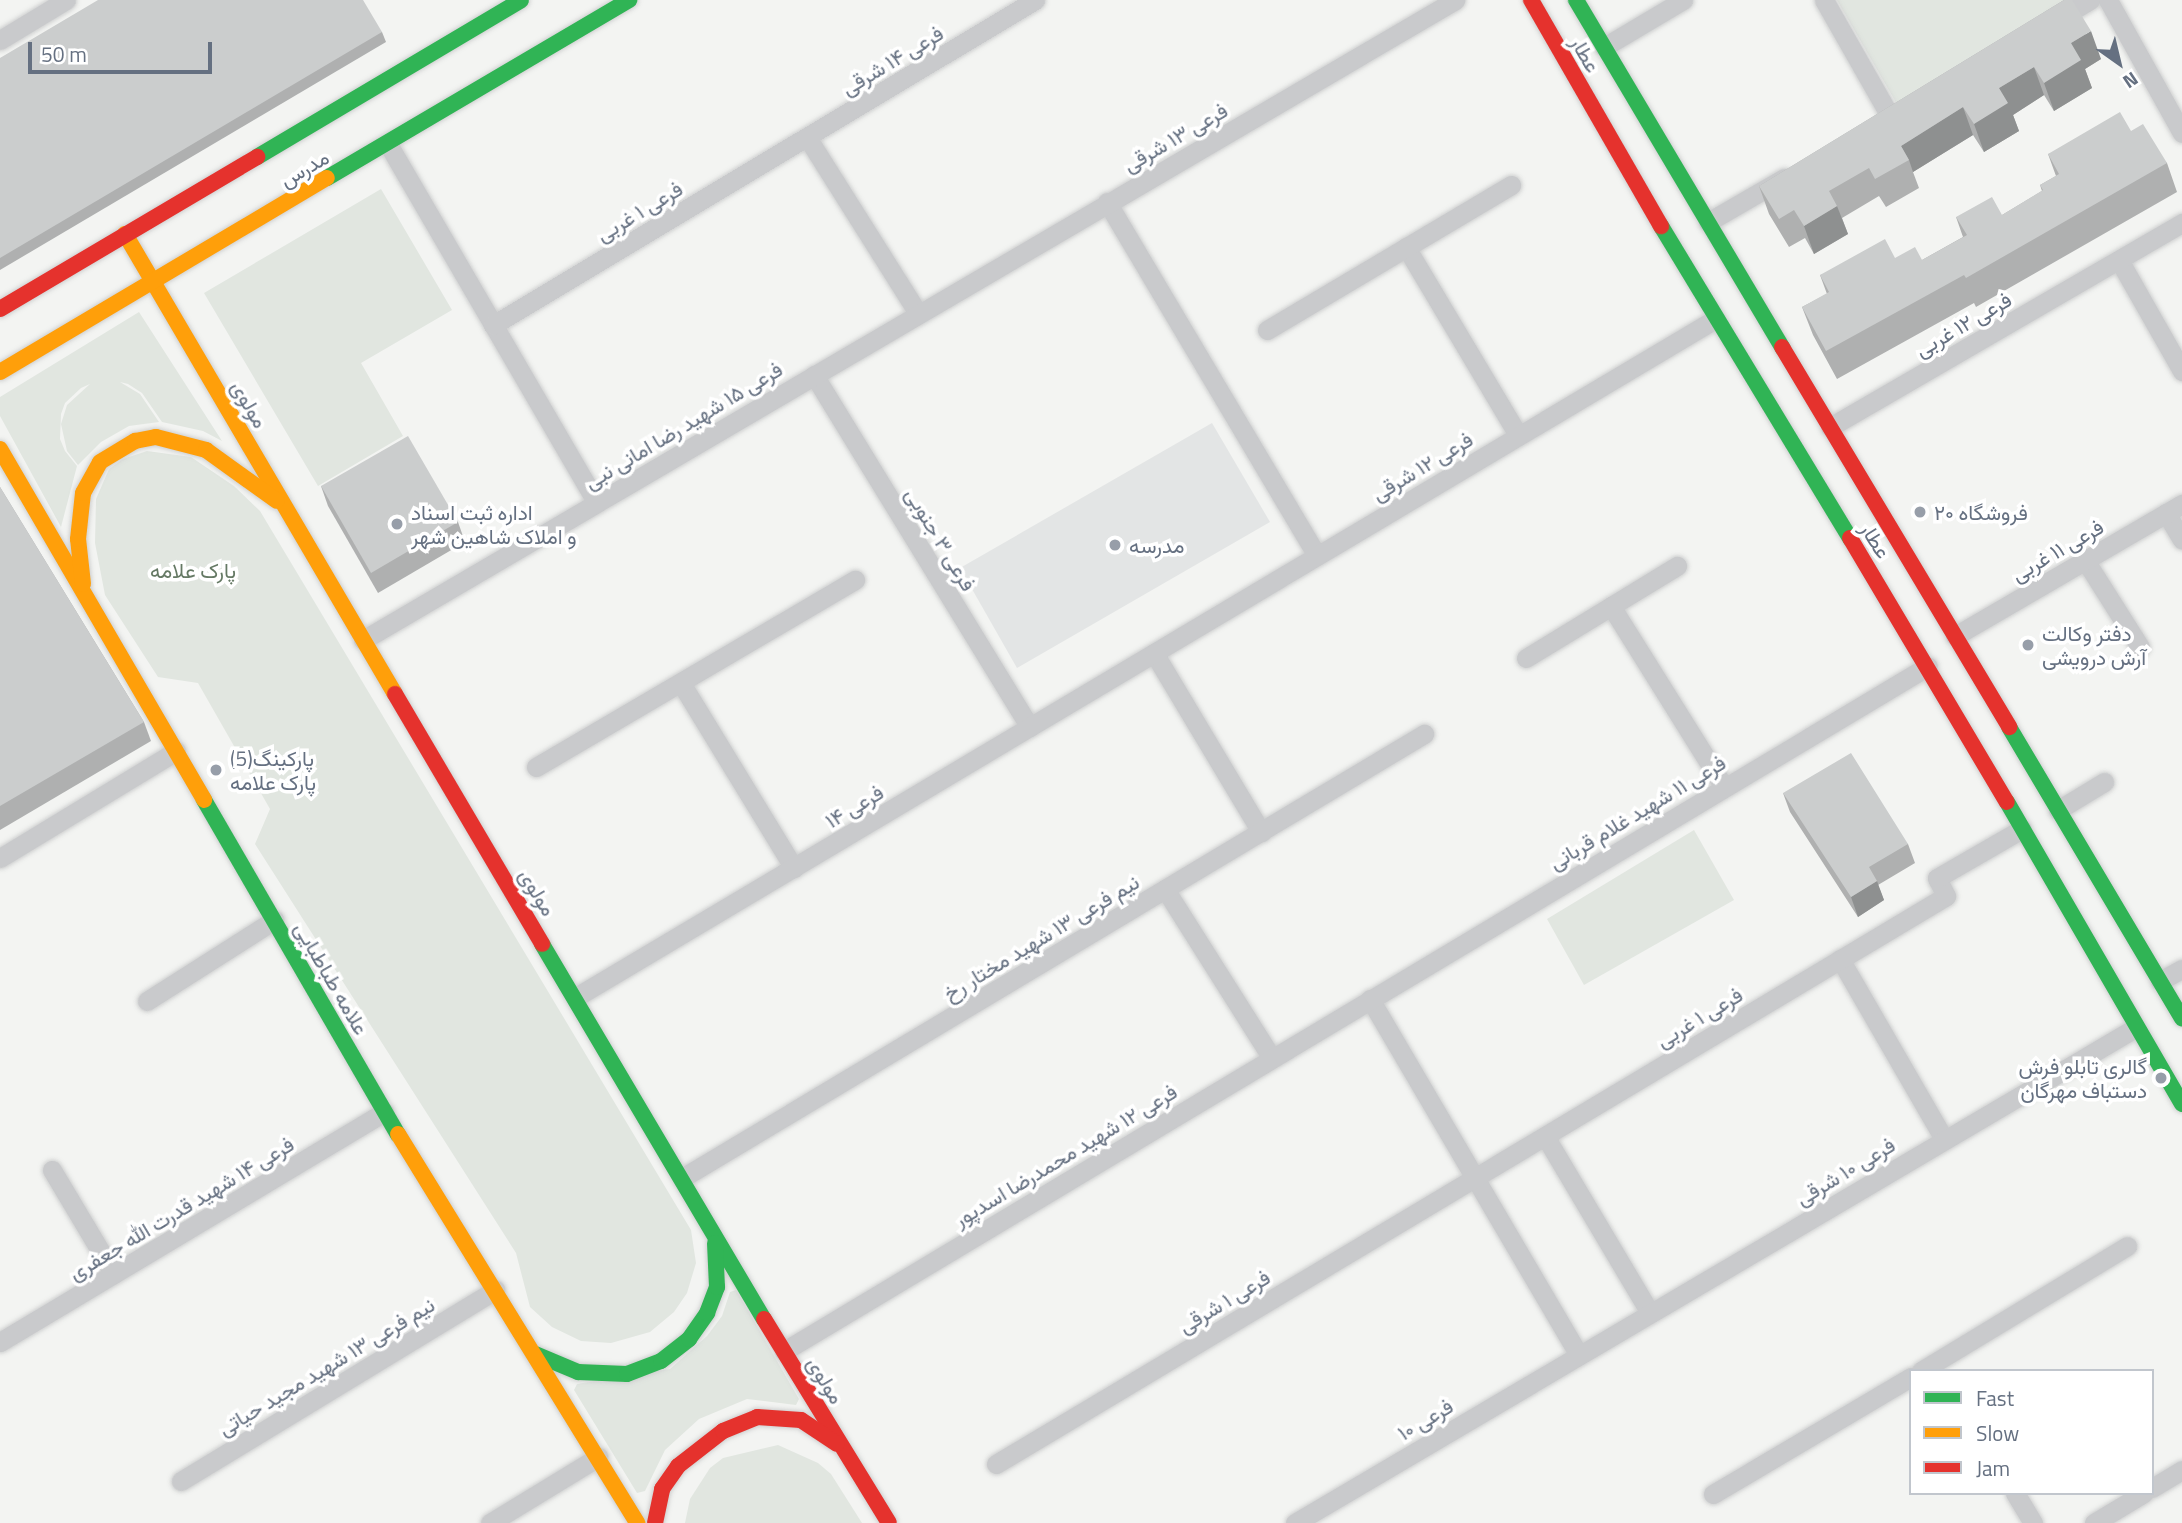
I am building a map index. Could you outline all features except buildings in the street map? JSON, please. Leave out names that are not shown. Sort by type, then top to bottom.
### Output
[{"type":"main road","name":"مدرس","points":[[0,309],[521,0]]},
{"type":"main road","name":"مدرس","points":[[0,372],[629,0]]},
{"type":"main road","name":"عطار","points":[[1531,0],[1625,123],[1708,222],[2182,1018]]},
{"type":"main road","name":"عطار","points":[[1576,0],[1604,47],[1625,123],[1715,320],[1928,666],[2135,1028],[2182,1104]]},
{"type":"main road","name":"مولوی","points":[[125,234],[576,997],[714,1238],[889,1523]]},
{"type":"main road","points":[[88,603],[80,574],[78,515],[92,475],[115,450],[156,437],[181,441],[206,450],[287,508]]},
{"type":"main road","name":"علامه طباطبایی","points":[[0,449],[385,1112],[637,1523]]},
{"type":"main road","points":[[535,1354],[578,1372],[627,1374],[661,1361],[689,1339],[707,1313],[717,1287],[714,1238]]},
{"type":"main road","points":[[655,1523],[662,1489],[678,1466],[715,1436],[757,1417],[800,1420],[844,1449]]},
{"type":"street","points":[[0,40],[66,0]]},
{"type":"street","name":"فرعی ۱۴ شرقی","points":[[807,136],[1035,0]]},
{"type":"street","name":"فرعی ۱۳ شرقی","points":[[918,313],[1455,0]]},
{"type":"street","points":[[1604,47],[1683,0]]},
{"type":"street","points":[[1824,0],[1890,116]]},
{"type":"street","points":[[2035,32],[2090,0]]},
{"type":"street","points":[[2108,0],[2182,133]]},
{"type":"street","points":[[1868,130],[1913,103]]},
{"type":"street","points":[[807,136],[918,313]]},
{"type":"street","name":"فرعی ۱ غربی","points":[[494,325],[807,136]]},
{"type":"street","points":[[388,144],[597,503]]},
{"type":"street","points":[[1708,222],[1799,169]]},
{"type":"street","points":[[1267,330],[1511,185]]},
{"type":"street","points":[[1107,202],[1317,555]]},
{"type":"street","name":"فرعی ۱۲ غربی","points":[[1830,427],[2182,223]]},
{"type":"street","points":[[1406,247],[1518,435]]},
{"type":"street","points":[[2119,260],[2179,366]]},
{"type":"street","name":"فرعی ۱۵ شهید رضا امانی نبی","points":[[363,640],[918,313]]},
{"type":"street","name":"فرعی ۱۲ شرقی","points":[[1154,653],[1715,320]]},
{"type":"street","name":"فرعی ۳ جنوبی","points":[[814,375],[1030,727]]},
{"type":"street","points":[[2174,509],[2182,540]]},
{"type":"street","name":"فرعی ۱۱ غربی","points":[[1955,636],[2174,509]]},
{"type":"street","points":[[2085,560],[2140,647]]},
{"type":"street","points":[[1526,658],[1676,566]]},
{"type":"street","points":[[536,767],[855,580]]},
{"type":"street","points":[[1611,606],[1724,787]]},
{"type":"street","points":[[1154,653],[1261,832]]},
{"type":"street","name":"فرعی ۱۴","points":[[576,997],[1154,653]]},
{"type":"street","name":"فرعی ۱۱ شهید غلام قربانی","points":[[1370,999],[1928,666]]},
{"type":"street","points":[[681,683],[794,868]]},
{"type":"street","name":"نیم فرعی ۱۳ شهید مختار رخ","points":[[682,1178],[1424,734]]},
{"type":"street","points":[[0,858],[176,751]]},
{"type":"street","points":[[2058,810],[2104,782]]},
{"type":"street","name":"فرعی ۱ غربی","points":[[1475,1178],[1946,896],[1937,878],[2022,829]]},
{"type":"street","points":[[1165,889],[1272,1058]]},
{"type":"street","points":[[147,1001],[274,920]]},
{"type":"street","points":[[1840,959],[1944,1139]]},
{"type":"street","points":[[2160,981],[2182,969]]},
{"type":"street","points":[[1370,999],[1579,1354]]},
{"type":"street","name":"فرعی ۱۲ شهید محمدرضا اسدپور","points":[[784,1351],[1370,999]]},
{"type":"street","name":"فرعی ۱۰ شرقی","points":[[1579,1354],[2135,1028]]},
{"type":"street","name":"فرعی ۱۴ شهید قدرت الله جعفری","points":[[0,1342],[385,1112]]},
{"type":"street","points":[[1545,1136],[1650,1312]]},
{"type":"street","points":[[51,1170],[114,1274]]},
{"type":"street","name":"فرعی ۱ شرقی","points":[[996,1464],[1475,1178]]},
{"type":"street","points":[[1932,1368],[2127,1246]]},
{"type":"street","name":"نیم فرعی ۱۳ شهید مجید حیاتی","points":[[181,1481],[495,1290]]},
{"type":"street","name":"فرعی ۱۰","points":[[1300,1522],[1579,1354]]},
{"type":"street","points":[[1713,1494],[1909,1378]]},
{"type":"street","points":[[490,1523],[598,1457]]},
{"type":"street","points":[[2154,1487],[2182,1470]]},
{"type":"street","points":[[2016,1495],[2033,1523]]},
{"type":"street","points":[[2094,1523],[2141,1495]]},
{"type":"shaded area","name":"مدرسه","points":[[1212,423],[1270,522],[1017,668],[960,568]]},
{"type":"green space","points":[[1837,0],[2070,0],[1898,106]]},
{"type":"green space","points":[[381,189],[452,310],[361,363],[403,436],[318,486],[204,293]]},
{"type":"green space","points":[[139,312],[222,441],[203,431],[162,422],[142,393],[120,382],[140,394],[159,422],[129,426],[101,442],[78,465],[67,451],[61,424],[67,405],[90,384],[81,388],[65,403],[61,414],[60,439],[65,451],[77,466],[61,527],[0,416],[0,397]]},
{"type":"green space","name":"پارک علامه","points":[[147,451],[191,457],[234,486],[260,511],[691,1230],[696,1263],[687,1293],[674,1312],[650,1332],[611,1343],[581,1341],[552,1327],[530,1307],[516,1253],[255,844],[270,809],[198,683],[158,677],[105,595],[95,543],[96,499],[109,469],[123,459]]},
{"type":"green space","points":[[1694,830],[1734,900],[1584,985],[1547,919]]},
{"type":"green space","points":[[736,1290],[799,1399],[796,1405],[747,1399],[699,1419],[665,1450],[645,1491],[637,1493],[574,1390],[577,1384],[670,1369],[707,1336],[722,1316],[730,1292]]},
{"type":"green space","points":[[778,1445],[818,1463],[831,1474],[862,1523],[685,1523],[690,1499],[710,1468],[723,1458]]},
{"type":"traffic: fast","points":[[257,157],[521,0]]},
{"type":"traffic: fast","points":[[327,178],[629,0]]},
{"type":"traffic: fast","points":[[1576,0],[1782,347]]},
{"type":"traffic: fast","points":[[1661,226],[1850,538]]},
{"type":"traffic: fast","points":[[2009,727],[2182,1018]]},
{"type":"traffic: fast","points":[[204,800],[398,1134]]},
{"type":"traffic: fast","points":[[2007,802],[2182,1104]]},
{"type":"traffic: fast","points":[[542,944],[764,1319]]},
{"type":"traffic: fast","points":[[535,1354],[578,1372],[627,1374],[661,1361],[689,1339],[707,1313],[717,1287],[715,1243]]},
{"type":"traffic: slow","points":[[0,372],[327,178]]},
{"type":"traffic: slow","points":[[125,234],[395,694]]},
{"type":"traffic: slow","points":[[83,584],[78,539],[83,493],[100,462],[135,441],[156,437],[206,450],[277,501]]},
{"type":"traffic: slow","points":[[0,449],[204,800]]},
{"type":"traffic: slow","points":[[398,1134],[637,1523]]},
{"type":"traffic: jam","points":[[1531,0],[1661,226]]},
{"type":"traffic: jam","points":[[0,309],[257,157]]},
{"type":"traffic: jam","points":[[1782,347],[2009,727]]},
{"type":"traffic: jam","points":[[1850,538],[2007,802]]},
{"type":"traffic: jam","points":[[395,694],[542,944]]},
{"type":"traffic: jam","points":[[764,1319],[889,1523]]},
{"type":"traffic: jam","points":[[655,1523],[662,1489],[678,1466],[723,1431],[757,1417],[801,1420],[837,1444]]},
{"type":"place","name":"فروشگاه ۲۰","points":[[1920,512]]},
{"type":"place","name":"اداره ثبت اسناد و املاک شاهین شهر","points":[[397,524]]},
{"type":"place","name":"مدرسه","points":[[1115,545]]},
{"type":"place","name":"دفتر وکالت آرش درویشی","points":[[2028,645]]},
{"type":"place","name":"پارکینگ(5) پارک علامه","points":[[216,770]]},
{"type":"place","name":"گالری تابلو فرش دستباف مهرگان","points":[[2161,1078]]}]
